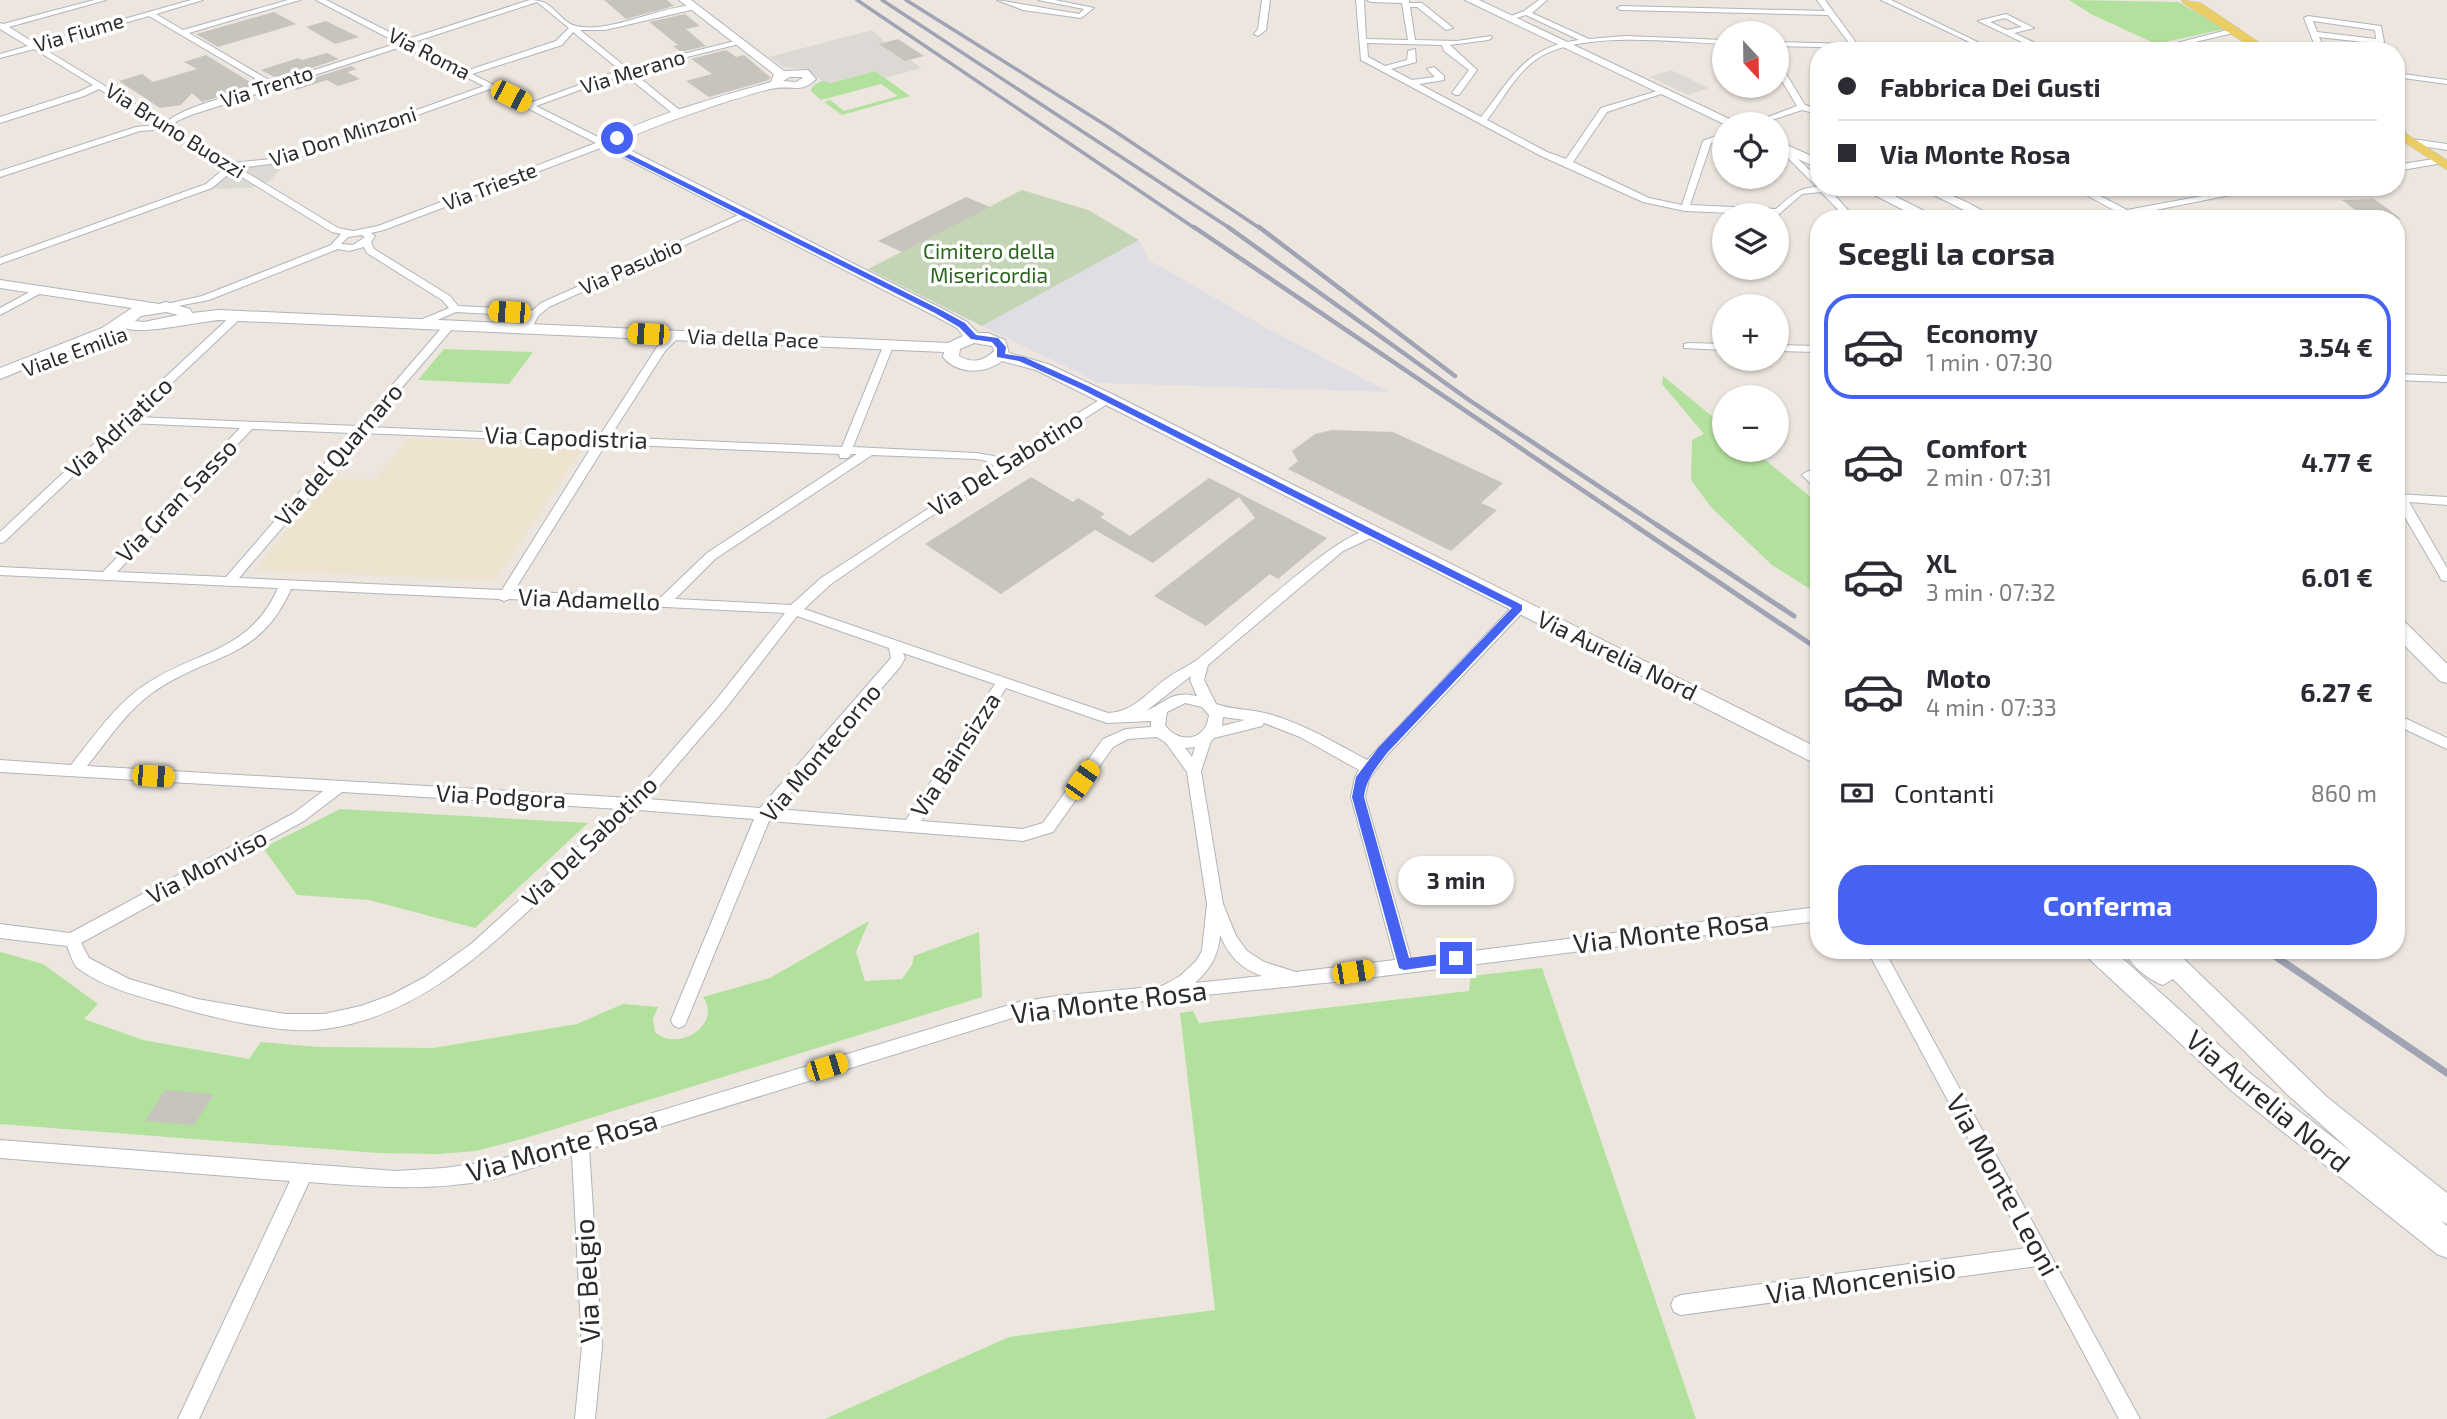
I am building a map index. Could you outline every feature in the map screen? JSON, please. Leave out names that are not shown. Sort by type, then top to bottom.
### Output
[{"type":"main road","points":[[1470,0],[1712,114]]},
{"type":"main road","points":[[2185,0],[2204,0],[2265,42]]},
{"type":"main road","points":[[2185,0],[2253,42]]},
{"type":"main road","points":[[688,3],[736,42]]},
{"type":"main road","name":"Via Trieste","points":[[611,143],[678,114],[779,80],[736,42]]},
{"type":"main road","points":[[2405,139],[2441,162]]},
{"type":"main road","name":"Via Aurelia Nord","points":[[611,143],[938,312],[962,325],[974,338],[988,338],[999,343],[1002,351],[1000,355],[1042,368],[1108,399],[1810,753]]},
{"type":"main road","points":[[1789,150],[1810,160]]},
{"type":"main road","points":[[1886,196],[1915,210]]},
{"type":"main road","name":"Via della Pace","points":[[0,284],[173,311],[237,316],[952,348]]},
{"type":"main road","points":[[205,298],[202,307],[216,314]]},
{"type":"main road","points":[[95,337],[110,325],[114,317],[105,300]]},
{"type":"main road","name":"Via della Pace","points":[[105,300],[129,318],[131,326],[151,326],[173,311]]},
{"type":"main road","name":"Via della Pace","points":[[129,318],[173,311]]},
{"type":"main road","name":"Viale Emilia","points":[[0,374],[95,337],[129,318]]},
{"type":"main road","name":"Viale Emilia","points":[[0,380],[109,338],[151,326]]},
{"type":"main road","points":[[974,338],[960,341],[952,348],[951,357],[966,365],[990,362],[1000,355]]},
{"type":"main road","points":[[2405,634],[2447,676]]},
{"type":"main road","name":"Via Aurelia Nord","points":[[2106,959],[2242,1083],[2447,1244]]},
{"type":"main road","points":[[2146,959],[2317,1105]]},
{"type":"main road","name":"Via Aurelia Nord","points":[[2166,959],[2230,1016],[2317,1105],[2370,1151],[2447,1210]]},
{"type":"street","points":[[1,26],[102,0]]},
{"type":"street","name":"Via Fiume","points":[[0,56],[199,0]]},
{"type":"street","points":[[182,33],[296,0]]},
{"type":"street","name":"Via Roma","points":[[320,0],[530,106],[611,143]]},
{"type":"street","points":[[538,0],[678,114]]},
{"type":"street","name":"Via Trento","points":[[0,174],[139,129],[168,126],[179,116],[538,0]]},
{"type":"street","points":[[1001,0],[1023,8],[1081,16],[1090,8],[1042,0]]},
{"type":"street","points":[[1258,34],[1262,30],[1266,0]]},
{"type":"street","points":[[1360,0],[1364,58],[1544,154],[1646,200],[1685,208],[1777,212],[1798,192],[1810,189]]},
{"type":"street","points":[[1371,0],[1419,5],[1449,28]]},
{"type":"street","points":[[1510,18],[1527,13],[1543,0]]},
{"type":"street","points":[[1821,0],[1853,42]]},
{"type":"street","points":[[1885,0],[1974,42]]},
{"type":"street","points":[[1384,69],[1413,60],[1405,2]]},
{"type":"street","points":[[467,73],[559,43],[573,28],[606,28],[688,3]]},
{"type":"street","points":[[1620,8],[1832,13]]},
{"type":"street","points":[[1527,13],[1587,40]]},
{"type":"street","points":[[150,14],[272,85]]},
{"type":"street","points":[[2007,32],[2030,28],[2006,16],[1982,21],[2029,42]]},
{"type":"street","points":[[2315,34],[2380,42],[2378,27],[2308,18],[2318,42]]},
{"type":"street","name":"Via Bruno Buozzi","points":[[1,26],[335,230],[360,236],[370,251],[446,298],[456,309]]},
{"type":"street","points":[[2186,42],[2235,30]]},
{"type":"street","points":[[1362,41],[1412,47],[1488,38]]},
{"type":"street","points":[[1482,121],[1531,59],[1564,44],[1587,40],[1712,43]]},
{"type":"street","name":"Via Merano","points":[[530,106],[624,71],[736,42]]},
{"type":"street","points":[[1445,43],[1447,49],[1474,70],[1456,93]]},
{"type":"street","points":[[1789,45],[1810,46]]},
{"type":"street","points":[[1432,69],[1441,78]]},
{"type":"street","points":[[2405,76],[2447,82]]},
{"type":"street","points":[[1410,83],[1441,78],[1465,82]]},
{"type":"street","points":[[0,120],[81,94],[100,85]]},
{"type":"street","name":"Via Don Minzoni","points":[[232,166],[283,160],[492,86]]},
{"type":"street","points":[[1789,86],[1802,107]]},
{"type":"street","points":[[1568,163],[1604,110],[1661,91]]},
{"type":"street","points":[[1788,112],[1802,107],[1810,110]]},
{"type":"street","points":[[2405,138],[2447,147]]},
{"type":"street","points":[[1685,208],[1707,141],[1712,139]]},
{"type":"street","name":"Via Trieste","points":[[337,246],[348,248],[360,236],[611,143]]},
{"type":"street","points":[[1789,155],[1810,175]]},
{"type":"street","points":[[2405,167],[2441,162]]},
{"type":"street","points":[[3,259],[209,186],[232,166]]},
{"type":"street","points":[[1830,196],[1844,210]]},
{"type":"street","points":[[1943,196],[1972,210]]},
{"type":"street","points":[[2093,196],[2119,210]]},
{"type":"street","points":[[2158,210],[2224,196]]},
{"type":"street","name":"Via Pasubio","points":[[535,313],[556,300],[746,215]]},
{"type":"street","points":[[173,311],[337,246],[335,244],[340,237],[360,236]]},
{"type":"street","points":[[0,312],[39,290]]},
{"type":"street","points":[[173,311],[205,298]]},
{"type":"street","points":[[417,325],[456,309],[535,313],[525,330]]},
{"type":"street","name":"Via Adriatico","points":[[0,539],[237,316]]},
{"type":"street","name":"Via del Quarnaro","points":[[228,583],[449,327]]},
{"type":"street","points":[[504,597],[654,359],[675,335]]},
{"type":"street","points":[[834,475],[889,344]]},
{"type":"street","points":[[1688,346],[1712,347]]},
{"type":"street","points":[[1789,348],[1810,349]]},
{"type":"street","points":[[2405,377],[2447,379]]},
{"type":"street","points":[[2405,385],[2447,387]]},
{"type":"street","name":"Via Del Sabotino","points":[[72,940],[83,963],[125,985],[251,1018],[285,1022],[324,1022],[397,1000],[431,982],[477,948],[635,804],[721,704],[794,610],[843,569],[1108,399]]},
{"type":"street","name":"Via Capodistria","points":[[128,420],[976,456],[990,458],[1000,466]]},
{"type":"street","name":"Via Gran Sasso","points":[[105,577],[249,425]]},
{"type":"street","points":[[664,602],[711,556],[869,452]]},
{"type":"street","points":[[2405,498],[2447,500]]},
{"type":"street","points":[[2405,509],[2446,576]]},
{"type":"street","points":[[1108,743],[1114,727],[1113,718],[1134,713],[1174,680],[1202,663],[1339,548],[1373,532]]},
{"type":"street","name":"Via Adamello","points":[[0,571],[794,610],[894,643],[1002,684],[1113,718],[1146,717],[1160,711]]},
{"type":"street","points":[[74,771],[150,688],[234,648],[256,634],[279,605],[286,586]]},
{"type":"street","points":[[1404,964],[1358,797],[1362,777],[1519,608]]},
{"type":"street","name":"Via Montecorno","points":[[680,1020],[764,814],[895,664],[898,658],[894,643]]},
{"type":"street","points":[[1202,663],[1178,699],[1160,711],[1157,721],[1194,771],[1215,904],[1234,948],[1244,960],[1257,969],[1302,980]]},
{"type":"street","points":[[1194,771],[1217,721],[1197,680],[1202,663]]},
{"type":"street","name":"Via Bainsizza","points":[[909,827],[1002,684]]},
{"type":"street","points":[[1178,699],[1193,698],[1233,715],[1265,718],[1279,723],[1368,768]]},
{"type":"street","points":[[1108,743],[1125,734],[1166,735],[1189,742],[1255,722],[1279,723]]},
{"type":"street","points":[[2405,723],[2447,744]]},
{"type":"street","name":"Via Podgora","points":[[0,766],[635,804],[1023,835],[1042,831],[1057,817],[1108,743]]},
{"type":"street","name":"Via Monviso","points":[[72,940],[299,817],[337,788]]},
{"type":"street","points":[[1159,995],[1186,981],[1202,966],[1210,952],[1215,904]]},
{"type":"street","name":"Via Monte Rosa","points":[[0,1149],[396,1180],[443,1177],[494,1170],[995,1016],[1057,1003],[1302,980],[1404,964],[1810,915]]},
{"type":"street","points":[[0,931],[72,940]]},
{"type":"street","name":"Via Monte Leoni","points":[[1880,959],[2130,1419]]},
{"type":"street","name":"Via Belgio","points":[[580,1143],[592,1346],[585,1419]]},
{"type":"street","points":[[188,1419],[304,1172]]},
{"type":"street","name":"Via Moncenisio","points":[[1681,1306],[2042,1256]]},
{"type":"shaded area","points":[[872,30],[885,42],[881,44],[905,61],[910,60],[922,68],[885,78],[875,71],[831,83],[822,81],[806,69],[783,67],[769,57]]},
{"type":"shaded area","points":[[1671,70],[1709,88],[1688,95],[1650,77]]},
{"type":"shaded area","points":[[279,160],[284,164],[270,181],[251,188],[213,189],[208,186],[227,163]]},
{"type":"shaded area","points":[[1139,240],[1149,260],[1268,329],[1389,392],[1100,383],[982,326]]},
{"type":"shaded area","points":[[409,438],[584,446],[495,581],[254,570],[331,478],[375,480]]},
{"type":"green space","points":[[2069,0],[2178,2],[2225,29],[2165,42],[2152,42],[2091,14]]},
{"type":"green space","points":[[875,71],[910,96],[842,115],[824,102],[830,100],[844,111],[898,96],[881,84],[821,100],[811,91],[815,85],[826,80],[831,83]]},
{"type":"green space","name":"Cimitero della Misericordia","points":[[1022,190],[1088,210],[1139,240],[982,326],[868,269]]},
{"type":"green space","points":[[444,349],[533,352],[509,384],[418,380]]},
{"type":"green space","points":[[1663,376],[1712,416],[1712,462],[1768,462],[1810,496],[1810,589],[1772,565],[1711,507],[1691,480],[1692,440],[1704,434],[1662,384]]},
{"type":"green space","points":[[340,809],[588,823],[475,928],[369,900],[297,895],[263,848]]},
{"type":"green space","points":[[869,921],[856,952],[865,981],[902,979],[912,965],[914,956],[979,932],[982,997],[476,1151],[439,1154],[378,1153],[0,1124],[0,952],[43,964],[98,1004],[84,1019],[143,1040],[249,1059],[261,1042],[318,1047],[433,1048],[577,1024],[623,1004],[658,1007],[653,1019],[655,1032],[664,1038],[685,1038],[695,1033],[707,1017],[708,1007],[703,997],[770,978]]},
{"type":"green space","points":[[1542,968],[1696,1419],[825,1419],[1009,1337],[1215,1310],[1180,1013],[1193,1011],[1199,1023],[1469,991],[1471,976]]},
{"type":"building","points":[[604,0],[667,0],[674,6],[626,19]]},
{"type":"building","points":[[274,12],[296,24],[218,47],[196,34]]},
{"type":"building","points":[[685,14],[700,26],[686,29],[706,46],[681,52],[673,46],[678,45],[649,22]]},
{"type":"building","points":[[326,21],[359,37],[335,44],[306,27]]},
{"type":"building","points":[[898,39],[924,56],[905,61],[879,44]]},
{"type":"building","points":[[726,50],[736,57],[744,55],[770,77],[769,80],[709,97],[686,81],[712,74],[691,59]]},
{"type":"building","points":[[327,53],[339,59],[278,79],[261,70],[298,58],[302,60]]},
{"type":"building","points":[[206,55],[255,85],[202,102],[192,93],[181,105],[160,108],[119,81],[142,74],[153,82],[197,69],[184,62]]},
{"type":"building","points":[[351,66],[357,69],[347,72],[360,79],[338,86],[327,80],[296,90],[289,86]]},
{"type":"building","points":[[966,197],[990,207],[902,252],[878,241]]},
{"type":"building","points":[[2374,199],[2389,210],[2355,210],[2342,200]]},
{"type":"building","points":[[1332,430],[1393,432],[1503,483],[1481,503],[1497,510],[1451,551],[1288,469],[1298,461],[1292,451],[1315,434]]},
{"type":"building","points":[[1031,477],[1073,502],[1078,498],[1105,514],[1100,517],[1130,536],[1209,478],[1327,538],[1278,579],[1270,574],[1206,626],[1154,596],[1255,518],[1239,497],[1153,563],[1095,530],[1001,594],[925,544]]},
{"type":"building","points":[[165,1090],[214,1094],[194,1125],[145,1121]]},
{"type":"railway","points":[[857,0],[1196,229]]},
{"type":"railway","points":[[882,0],[1229,227]]},
{"type":"railway","points":[[906,0],[1107,126],[1261,229]]},
{"type":"railway","points":[[1194,227],[1637,527]]},
{"type":"railway","points":[[1229,227],[1469,400],[1660,527]]},
{"type":"railway","points":[[1259,227],[1455,376]]},
{"type":"railway","points":[[1634,525],[1810,644]]},
{"type":"railway","points":[[1657,525],[1794,616]]},
{"type":"railway","points":[[2279,959],[2447,1073]]},
{"type":"route","points":[[617,138],[611,143],[612,148],[938,312],[969,330],[974,338],[995,340],[1002,347],[1000,355],[1021,359],[1084,387],[1519,608],[1383,750],[1362,777],[1359,787],[1358,797],[1404,964],[1456,958]]}]
